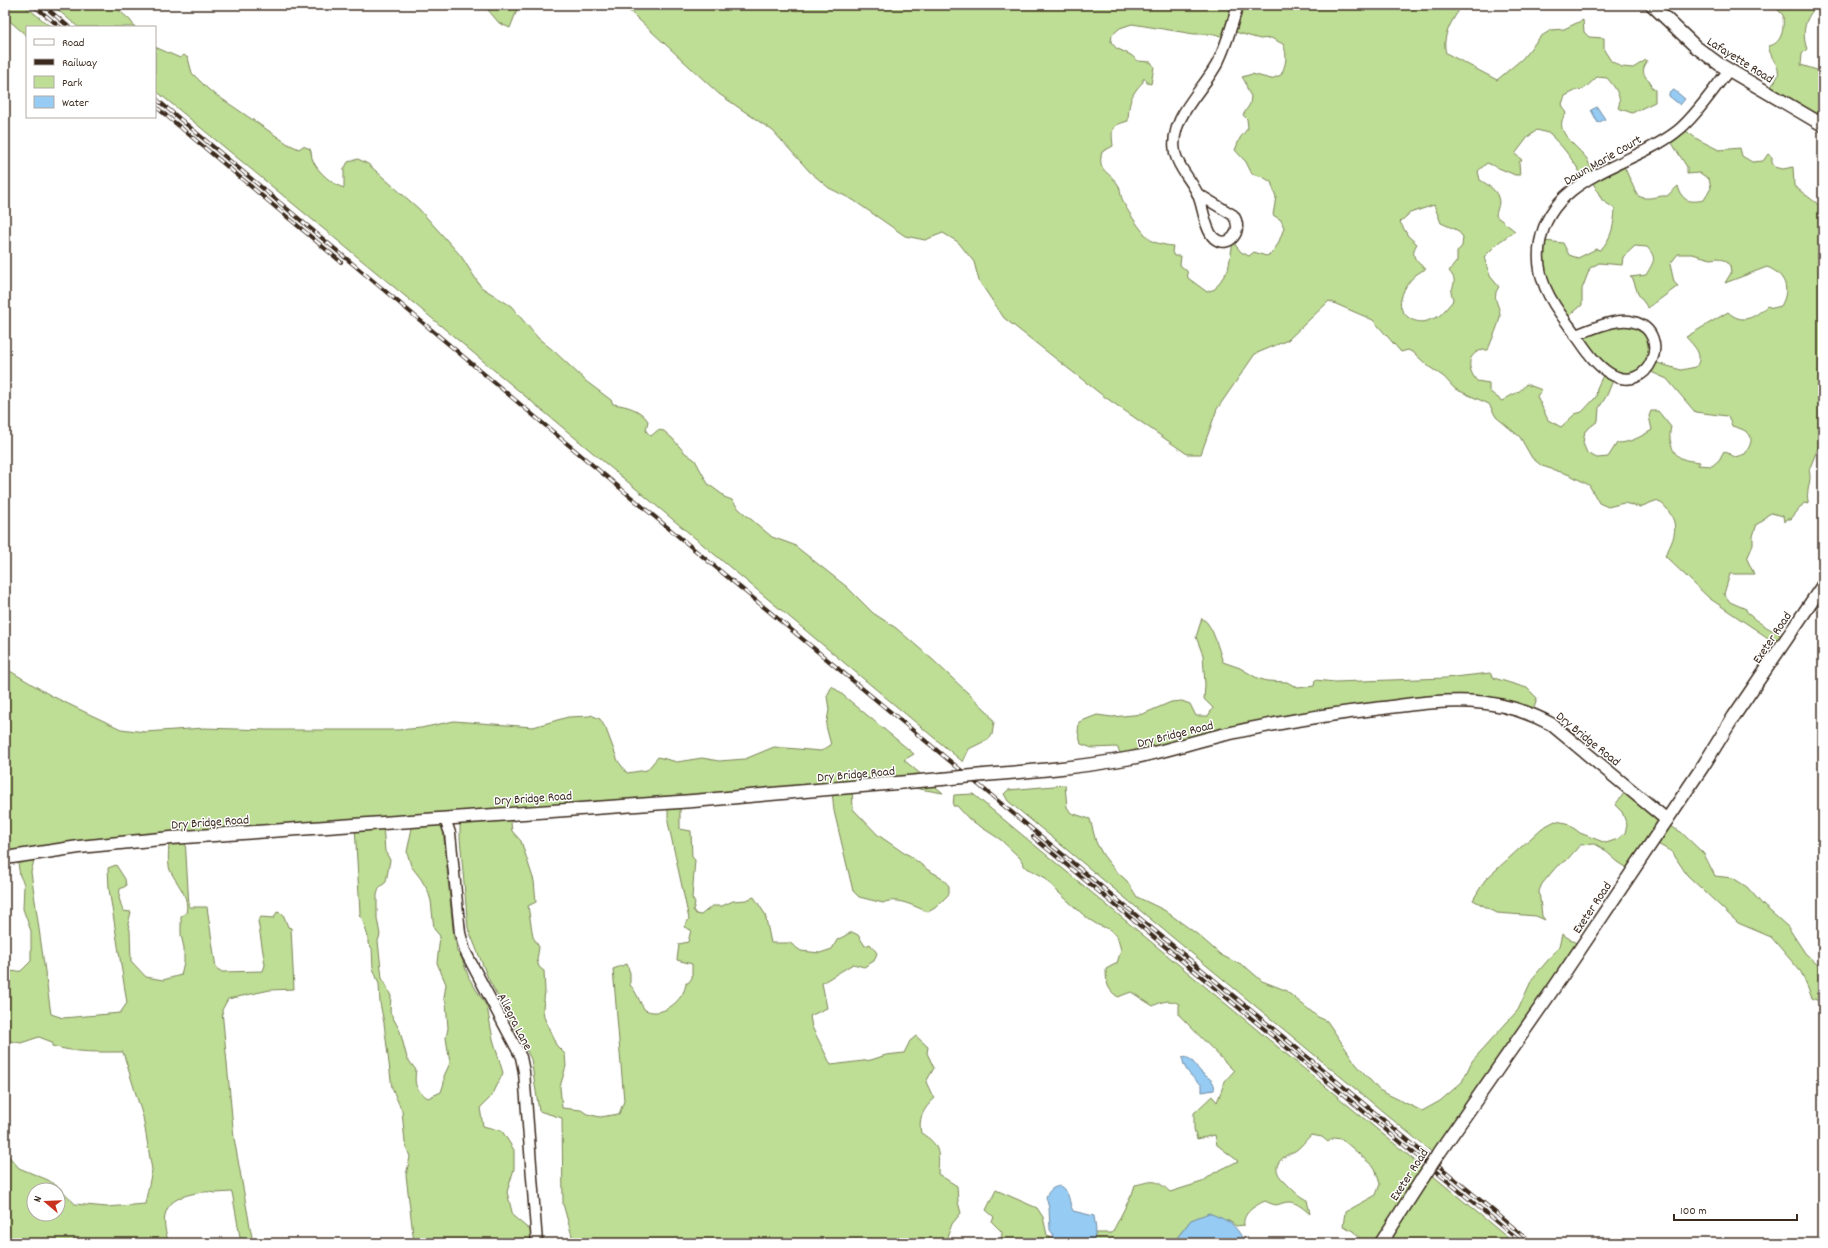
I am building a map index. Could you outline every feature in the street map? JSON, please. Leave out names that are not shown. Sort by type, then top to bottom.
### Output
[{"type":"street","points":[[1198,194],[1233,215],[1236,219],[1238,228],[1236,233],[1230,239],[1221,241],[1213,237],[1210,233],[1198,194],[1182,172],[1177,161],[1175,151],[1177,132],[1184,112],[1208,82],[1220,60],[1238,5]]},
{"type":"street","name":"Lafayette Road","points":[[1652,5],[1696,47],[1729,70],[1823,125]]},
{"type":"street","name":"Dawn Marie Court","points":[[1576,335],[1618,322],[1636,322],[1644,327],[1651,335],[1655,354],[1651,364],[1645,371],[1636,376],[1627,378],[1617,377],[1601,367],[1576,335],[1551,301],[1542,282],[1539,262],[1540,242],[1546,222],[1551,213],[1564,196],[1580,184],[1678,131],[1729,70]]},
{"type":"street","name":"Exeter Road","points":[[1380,1243],[1437,1156],[1556,985],[1667,820],[1734,716],[1823,585]]},
{"type":"street","name":"Dry Bridge Road","points":[[5,858],[78,847],[171,838],[693,801],[1092,765],[1133,758],[1221,735],[1333,714],[1427,702],[1462,700],[1513,707],[1532,714],[1551,724],[1667,820]]},
{"type":"street","name":"Allegra Lane","points":[[445,819],[450,833],[460,933],[465,951],[520,1057],[524,1072],[537,1243]]},
{"type":"green space","points":[[5,5],[24,5],[50,26],[26,26],[26,35],[5,17]]},
{"type":"green space","points":[[52,5],[113,5],[130,20],[134,26],[77,26]]},
{"type":"green space","points":[[484,5],[519,5],[510,28],[499,23]]},
{"type":"green space","points":[[623,5],[1462,5],[1446,34],[1446,53],[1497,80],[1522,59],[1540,37],[1551,30],[1564,29],[1583,20],[1584,32],[1589,37],[1604,38],[1604,50],[1611,61],[1622,67],[1633,68],[1646,60],[1647,62],[1643,70],[1646,77],[1650,81],[1651,87],[1655,90],[1655,102],[1632,113],[1618,108],[1619,96],[1607,78],[1597,77],[1584,89],[1577,90],[1565,96],[1562,104],[1566,114],[1562,120],[1564,132],[1587,159],[1595,177],[1623,164],[1637,195],[1641,197],[1648,198],[1667,196],[1678,186],[1682,195],[1687,200],[1704,200],[1711,188],[1709,179],[1700,173],[1687,174],[1687,167],[1670,140],[1683,129],[1699,140],[1719,150],[1740,148],[1742,156],[1752,162],[1763,161],[1768,154],[1772,157],[1772,163],[1775,167],[1783,169],[1793,167],[1794,186],[1823,208],[1823,436],[1809,470],[1810,479],[1807,495],[1809,504],[1804,503],[1791,519],[1786,519],[1784,522],[1783,516],[1771,513],[1766,516],[1763,521],[1757,524],[1753,536],[1753,545],[1747,559],[1754,574],[1730,574],[1724,594],[1730,602],[1746,609],[1756,620],[1781,635],[1774,642],[1709,598],[1665,556],[1671,545],[1675,529],[1672,518],[1662,504],[1655,501],[1640,507],[1624,503],[1608,507],[1599,503],[1589,485],[1570,475],[1542,466],[1532,458],[1520,437],[1496,417],[1489,404],[1455,389],[1444,377],[1428,366],[1414,353],[1408,350],[1401,352],[1373,320],[1329,301],[1288,340],[1255,354],[1217,409],[1201,454],[1187,454],[1102,395],[1004,318],[979,281],[974,262],[958,242],[943,233],[925,240],[905,236],[853,200],[829,188],[810,172],[773,131],[719,94]],"holes":[[[1132,24],[1194,34],[1214,34],[1231,39],[1235,32],[1260,39],[1271,38],[1283,44],[1285,48],[1286,60],[1281,75],[1271,79],[1252,74],[1242,77],[1251,96],[1250,104],[1243,115],[1247,119],[1248,128],[1240,138],[1235,150],[1246,162],[1252,174],[1263,177],[1271,182],[1276,197],[1273,215],[1281,220],[1284,228],[1278,244],[1271,254],[1266,256],[1254,252],[1249,256],[1241,252],[1233,242],[1228,270],[1215,289],[1207,292],[1188,278],[1187,271],[1180,265],[1181,256],[1174,256],[1172,252],[1173,246],[1154,242],[1145,234],[1125,205],[1118,185],[1102,167],[1102,152],[1113,146],[1113,129],[1118,124],[1128,121],[1129,109],[1133,95],[1143,82],[1143,79],[1146,79],[1147,83],[1151,84],[1154,67],[1151,62],[1138,61],[1131,55],[1116,48],[1111,42],[1112,35],[1120,28]],[[1537,130],[1551,134],[1569,156],[1586,182],[1592,181],[1602,200],[1615,209],[1610,236],[1600,250],[1596,249],[1578,258],[1569,255],[1563,243],[1544,241],[1542,277],[1567,318],[1582,305],[1582,289],[1590,268],[1599,263],[1622,265],[1623,257],[1635,246],[1647,247],[1653,258],[1652,264],[1646,275],[1630,277],[1633,279],[1638,294],[1648,308],[1678,286],[1674,282],[1670,264],[1678,254],[1692,254],[1711,259],[1718,258],[1726,261],[1730,266],[1731,273],[1725,283],[1767,267],[1773,270],[1782,278],[1786,288],[1786,294],[1781,306],[1773,308],[1767,306],[1753,317],[1743,319],[1733,316],[1728,312],[1686,337],[1697,351],[1699,359],[1696,367],[1681,370],[1654,362],[1646,327],[1616,323],[1581,334],[1605,371],[1597,388],[1596,397],[1582,412],[1575,414],[1561,427],[1548,420],[1537,396],[1542,390],[1526,384],[1518,392],[1502,401],[1489,391],[1489,383],[1477,381],[1472,374],[1470,362],[1473,355],[1477,352],[1481,350],[1488,350],[1500,317],[1496,300],[1496,294],[1499,287],[1490,276],[1484,257],[1499,242],[1515,231],[1496,216],[1499,202],[1497,195],[1490,187],[1480,180],[1478,171],[1487,163],[1515,175],[1520,175],[1519,162],[1522,160],[1515,154],[1528,137]],[[1434,205],[1441,223],[1457,230],[1463,237],[1462,246],[1457,252],[1457,261],[1449,271],[1453,276],[1454,281],[1451,292],[1453,299],[1452,302],[1439,316],[1422,322],[1412,320],[1404,314],[1400,304],[1402,294],[1407,285],[1413,277],[1426,269],[1415,258],[1414,252],[1417,244],[1408,236],[1400,222],[1410,213]],[[1649,371],[1667,379],[1695,412],[1727,416],[1732,426],[1747,432],[1751,439],[1749,448],[1745,454],[1735,457],[1724,451],[1719,460],[1712,466],[1698,465],[1700,462],[1683,459],[1678,456],[1673,449],[1670,440],[1671,427],[1658,411],[1651,411],[1649,416],[1652,430],[1631,441],[1617,443],[1608,457],[1597,458],[1587,453],[1583,443],[1585,431],[1598,421],[1599,408],[1607,395],[1614,378]]]},
{"type":"green space","points":[[1776,5],[1819,5],[1807,19],[1804,37],[1807,49],[1802,54],[1801,65],[1823,72],[1823,125],[1767,92],[1778,76],[1778,68],[1770,54],[1769,46],[1777,42],[1783,29],[1783,15],[1775,7]]},
{"type":"green space","points":[[156,47],[180,58],[184,55],[188,58],[192,73],[209,90],[288,144],[299,149],[303,146],[310,149],[312,160],[322,174],[335,184],[344,188],[344,169],[348,162],[358,159],[368,164],[419,209],[461,256],[481,287],[511,306],[538,338],[587,382],[611,400],[613,404],[628,407],[645,417],[648,421],[646,431],[651,436],[658,430],[664,431],[684,452],[695,460],[708,484],[724,497],[732,500],[739,509],[772,537],[794,545],[847,587],[873,613],[896,628],[933,660],[987,711],[994,722],[992,735],[989,739],[969,749],[963,762],[428,315],[156,91]]},
{"type":"green space","points":[[1202,618],[1210,626],[1213,632],[1223,662],[1240,668],[1257,678],[1267,681],[1287,682],[1298,688],[1314,686],[1315,680],[1335,682],[1446,678],[1490,673],[1494,678],[1527,688],[1537,698],[1532,713],[1461,700],[1330,714],[1157,755],[1129,765],[1127,765],[1117,747],[1092,748],[1081,744],[1078,732],[1079,722],[1097,715],[1112,717],[1143,714],[1171,702],[1182,701],[1190,704],[1196,716],[1208,716],[1213,708],[1204,699],[1205,685],[1203,655],[1196,637]]},
{"type":"green space","points":[[5,668],[50,695],[121,729],[145,732],[204,728],[268,730],[398,730],[421,728],[454,721],[533,727],[568,717],[591,715],[600,719],[606,729],[618,761],[627,773],[647,770],[658,757],[677,762],[702,758],[719,761],[745,759],[774,747],[821,751],[831,745],[826,726],[829,710],[827,696],[832,686],[914,754],[904,760],[943,793],[908,787],[852,788],[853,809],[878,835],[909,855],[928,870],[941,877],[949,886],[949,894],[935,908],[928,912],[900,901],[888,901],[883,903],[859,897],[853,891],[834,811],[832,791],[680,804],[680,829],[691,831],[692,857],[695,860],[692,898],[695,903],[693,910],[696,914],[701,915],[712,906],[722,906],[733,901],[746,900],[754,897],[765,914],[771,943],[790,943],[801,951],[820,953],[832,949],[837,940],[852,932],[858,935],[865,946],[870,944],[877,953],[874,961],[864,967],[853,964],[822,983],[827,1008],[810,1016],[812,1027],[831,1065],[871,1060],[886,1055],[904,1053],[910,1041],[916,1036],[928,1047],[927,1053],[934,1068],[926,1082],[934,1099],[922,1114],[920,1128],[921,1133],[928,1137],[937,1150],[939,1160],[938,1174],[957,1186],[958,1202],[961,1213],[952,1224],[945,1243],[574,1243],[563,1204],[562,1118],[539,1111],[531,1059],[488,978],[468,928],[460,838],[460,818],[442,820],[454,939],[456,941],[457,952],[461,956],[469,978],[487,1007],[493,1039],[503,1073],[492,1096],[480,1108],[483,1126],[502,1131],[514,1150],[514,1169],[507,1192],[513,1216],[531,1231],[531,1243],[414,1243],[406,1175],[410,1157],[405,1143],[402,1111],[392,1088],[380,1003],[379,984],[373,968],[372,948],[368,944],[368,937],[362,918],[359,916],[355,827],[185,837],[189,907],[207,907],[216,968],[222,972],[263,971],[265,965],[258,921],[261,917],[274,918],[277,912],[283,914],[288,927],[291,928],[294,989],[270,990],[228,999],[222,1010],[234,1138],[253,1243],[241,1243],[232,1192],[207,1192],[182,1197],[174,1201],[169,1206],[164,1221],[169,1243],[5,1243],[5,1152],[19,1168],[51,1182],[26,1182],[26,1222],[66,1222],[66,1194],[75,1204],[107,1207],[145,1204],[152,1170],[143,1117],[123,1052],[88,1052],[70,1050],[52,1046],[52,1042],[39,1037],[21,1043],[5,1040],[5,972],[21,971],[31,961],[31,931],[23,909],[24,884],[20,876],[17,857],[5,858]],"holes":[[[668,805],[668,822],[689,919],[684,927],[691,930],[688,942],[679,944],[677,960],[692,964],[692,978],[688,983],[686,983],[683,994],[675,1003],[665,1010],[652,1012],[645,1010],[630,985],[630,973],[627,964],[613,969],[624,1101],[619,1114],[600,1117],[587,1114],[581,1110],[562,1108],[560,1087],[566,1066],[565,1054],[556,1045],[544,1017],[544,971],[539,967],[537,960],[539,947],[533,937],[528,906],[536,902],[534,881],[521,841],[512,831],[510,815]],[[411,822],[412,828],[407,852],[411,866],[428,891],[431,901],[434,929],[440,936],[437,963],[446,984],[444,998],[446,1002],[448,1028],[446,1038],[450,1063],[444,1076],[444,1083],[441,1092],[428,1098],[420,1092],[416,1086],[416,1070],[407,1058],[400,1031],[390,1012],[391,996],[382,978],[378,941],[380,935],[377,918],[377,895],[379,888],[386,882],[390,860],[385,851],[383,824]],[[169,841],[169,867],[185,896],[187,907],[186,913],[181,916],[181,935],[184,948],[184,962],[181,975],[163,980],[146,977],[131,961],[130,930],[128,924],[131,912],[123,911],[119,898],[120,889],[126,886],[125,879],[116,865],[108,868],[109,889],[127,1003],[120,1013],[63,1018],[51,1014],[31,872],[35,857]]]},
{"type":"green space","points":[[1065,785],[1067,807],[1071,813],[1090,819],[1096,842],[1103,855],[1114,869],[1127,881],[1137,897],[1164,910],[1197,934],[1221,955],[1247,968],[1262,981],[1285,990],[1318,1017],[1327,1021],[1356,1064],[1379,1090],[1422,1111],[1440,1101],[1462,1082],[1472,1061],[1518,1010],[1532,979],[1559,947],[1562,934],[1581,946],[1440,1159],[1008,801],[1004,794],[1008,790]]},
{"type":"green space","points":[[1628,788],[1668,825],[1681,832],[1704,854],[1715,876],[1733,878],[1747,887],[1763,905],[1788,927],[1805,953],[1823,970],[1823,1003],[1812,998],[1801,972],[1771,937],[1738,923],[1687,875],[1672,852],[1656,843],[1632,871],[1595,844],[1580,845],[1566,861],[1557,866],[1542,884],[1539,891],[1542,916],[1545,920],[1536,916],[1497,913],[1473,900],[1485,880],[1542,828],[1555,821],[1567,823],[1580,833],[1606,843],[1618,839],[1625,833],[1627,825],[1622,812],[1615,805]]},
{"type":"green space","points":[[973,794],[1514,1243],[1364,1243],[1354,1231],[1343,1226],[1345,1212],[1376,1195],[1380,1184],[1375,1168],[1342,1139],[1333,1138],[1328,1142],[1322,1137],[1311,1135],[1297,1150],[1284,1157],[1278,1164],[1277,1168],[1280,1177],[1295,1192],[1307,1200],[1310,1214],[1296,1204],[1290,1202],[1274,1205],[1265,1201],[1247,1213],[1244,1225],[1236,1226],[1229,1221],[1191,1220],[1173,1243],[1097,1243],[1094,1240],[1095,1233],[1112,1233],[1135,1185],[1146,1182],[1154,1182],[1161,1184],[1170,1192],[1202,1182],[1214,1173],[1238,1161],[1217,1145],[1215,1135],[1197,1139],[1194,1129],[1194,1113],[1212,1096],[1217,1102],[1225,1081],[1234,1071],[1179,1015],[1179,1004],[1166,1001],[1153,1006],[1131,992],[1118,997],[1111,992],[1107,982],[1106,969],[1117,963],[1121,950],[1117,936],[1109,929],[1098,925],[1087,918],[1044,877],[1025,867],[1020,858],[1001,840],[969,819],[957,806],[953,806],[954,795]]},
{"type":"green space","points":[[996,1190],[1037,1208],[1043,1217],[1047,1235],[1054,1240],[1054,1243],[1001,1243],[1002,1232],[992,1222],[994,1217],[986,1210]]},
{"type":"water","points":[[1674,90],[1685,99],[1680,105],[1669,96],[1669,93]]},
{"type":"water","points":[[1597,107],[1605,119],[1598,123],[1591,110]]},
{"type":"water","points":[[1183,1057],[1186,1057],[1192,1061],[1202,1073],[1211,1080],[1214,1085],[1214,1090],[1202,1092],[1202,1085],[1192,1077],[1186,1069]]},
{"type":"water","points":[[1060,1186],[1068,1194],[1073,1211],[1094,1216],[1096,1230],[1094,1240],[1097,1243],[1054,1243],[1053,1234],[1050,1230],[1049,1208],[1046,1197],[1048,1192],[1055,1187]]},
{"type":"water","points":[[1209,1213],[1222,1218],[1231,1224],[1238,1231],[1245,1243],[1173,1243],[1191,1220]]},
{"type":"railway","points":[[33,5],[59,26]]},
{"type":"railway","points":[[43,5],[68,26]]},
{"type":"railway","points":[[156,99],[614,483],[1532,1243]]},
{"type":"railway","points":[[156,107],[341,262]]},
{"type":"railway","points":[[1033,837],[1522,1243]]}]
